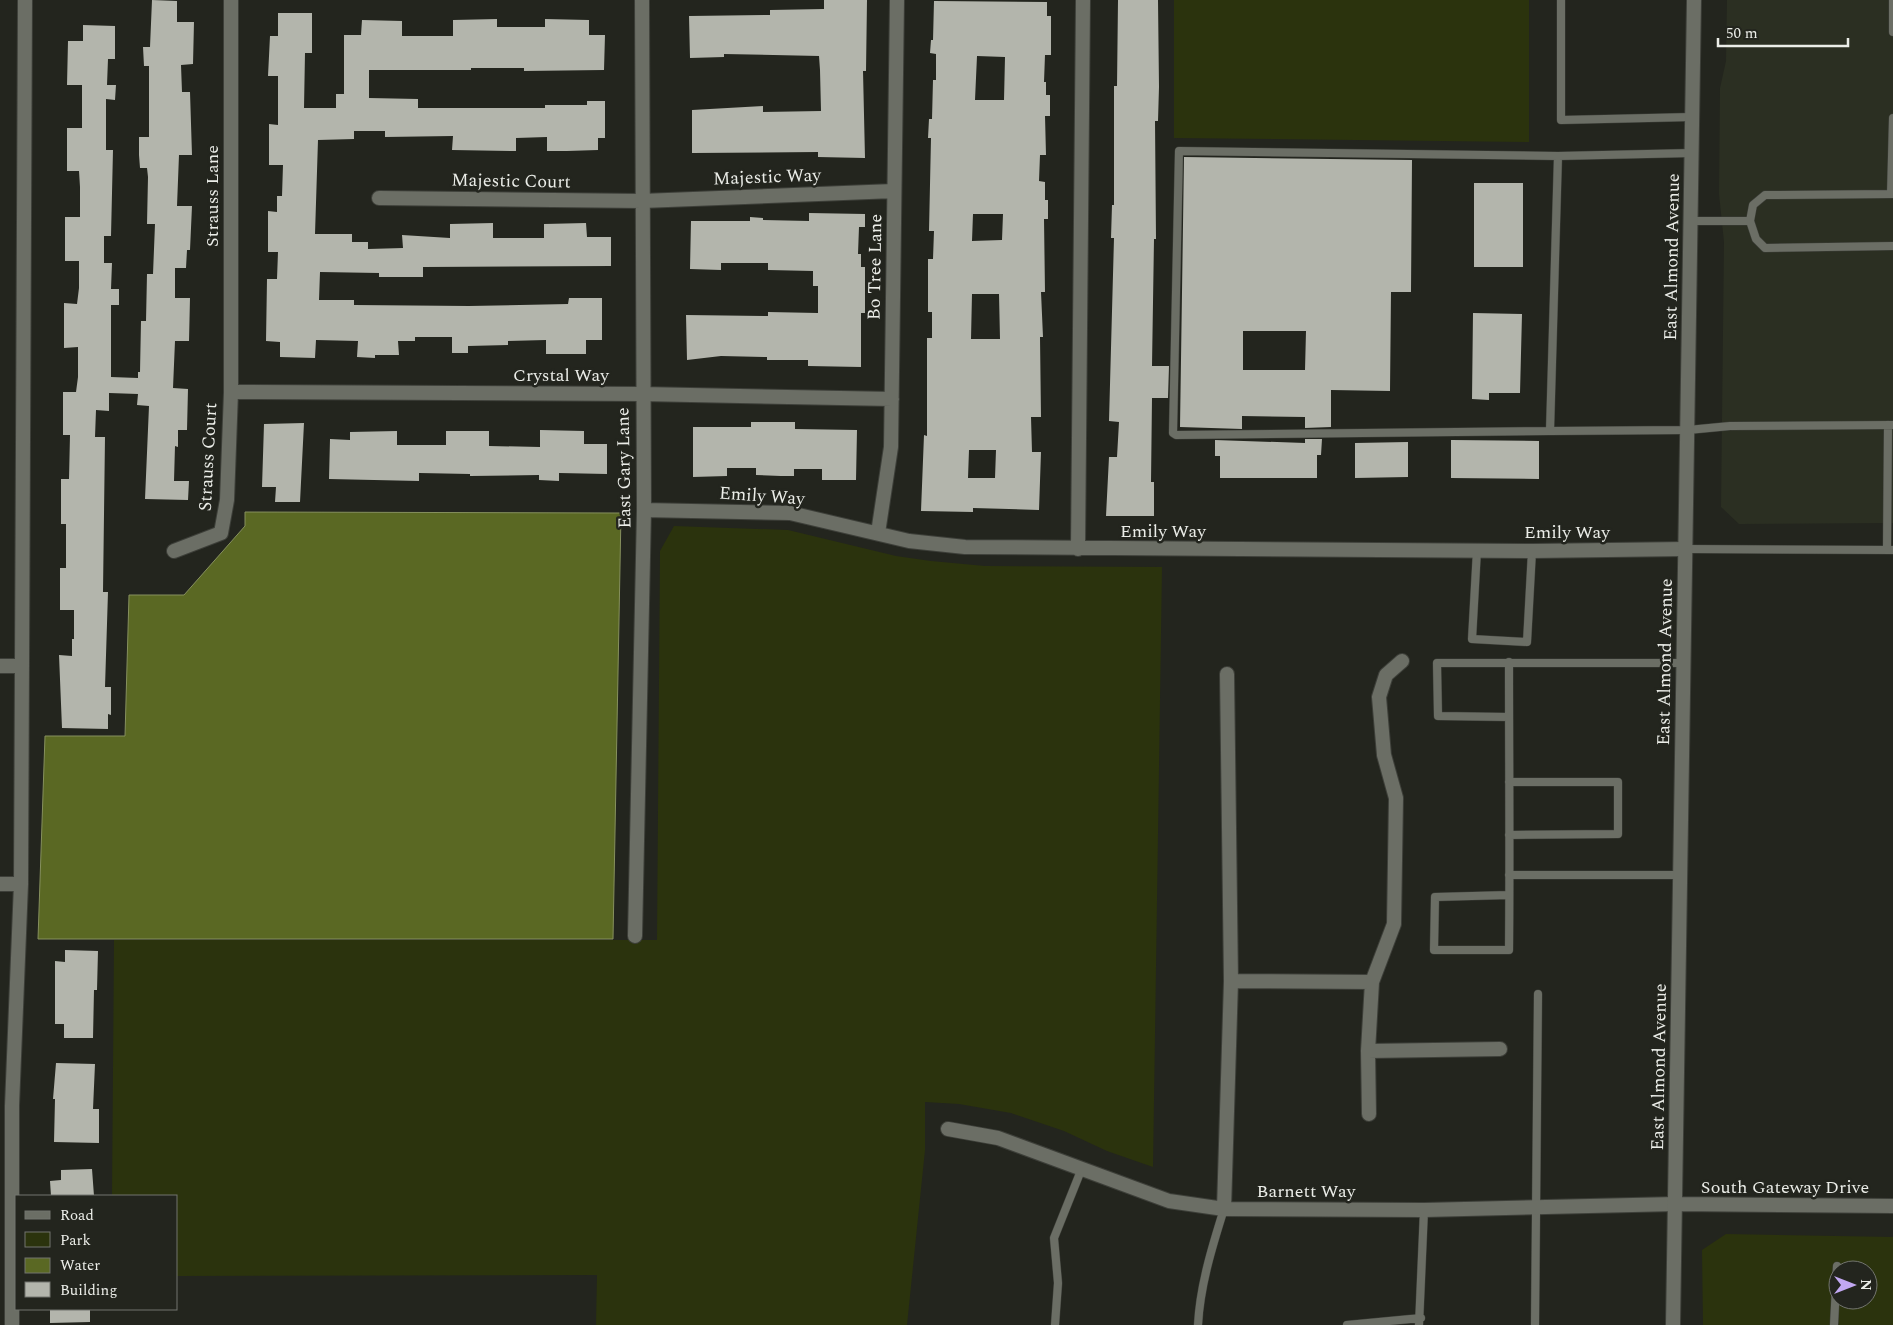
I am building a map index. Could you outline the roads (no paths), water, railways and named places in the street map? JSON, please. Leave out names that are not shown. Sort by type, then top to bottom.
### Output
[{"type":"street","points":[[8,1324],[6,1106],[21,884],[25,0]]},
{"type":"street","name":"Strauss Lane","points":[[231,0],[231,392]]},
{"type":"street","name":"East Gary Lane","points":[[635,936],[644,510],[642,394],[642,0]]},
{"type":"street","name":"Bo Tree Lane","points":[[878,533],[891,446],[896,0]]},
{"type":"street","points":[[1078,549],[1083,0]]},
{"type":"street","name":"East Almond Avenue","points":[[1673,1325],[1692,221],[1694,0]]},
{"type":"street","name":"Majestic Way","points":[[642,201],[894,191]]},
{"type":"street","name":"Majestic Court","points":[[380,198],[642,201]]},
{"type":"street","name":"Crystal Way","points":[[231,392],[642,394],[892,399]]},
{"type":"street","name":"Strauss Court","points":[[174,551],[221,533],[227,500],[231,392]]},
{"type":"street","name":"Emily Way","points":[[644,510],[790,513],[937,546],[1078,549],[1532,551],[1685,549]]},
{"type":"street","points":[[1369,1114],[1368,1051],[1372,982],[1394,924],[1396,798],[1384,755],[1379,697],[1386,676],[1402,661]]},
{"type":"street","points":[[0,666],[22,666]]},
{"type":"street","points":[[1224,1209],[1231,981],[1227,674]]},
{"type":"street","points":[[0,884],[21,884]]},
{"type":"street","points":[[1231,981],[1372,982]]},
{"type":"street","points":[[1368,1051],[1500,1048]]},
{"type":"street","name":"Barnett Way","points":[[948,1129],[998,1138],[1126,1186],[1170,1200],[1224,1209],[1536,1209],[1676,1204]]},
{"type":"street","name":"South Gateway Drive","points":[[1676,1204],[1893,1206]]},
{"type":"lane","points":[[1561,0],[1561,120],[1692,117]]},
{"type":"lane","points":[[1893,0],[1893,32]]},
{"type":"lane","points":[[1893,118],[1892,194],[1766,195],[1752,205],[1750,221],[1756,239],[1766,248],[1893,246]]},
{"type":"lane","points":[[1685,549],[1890,550],[1891,425],[1730,426],[1688,430],[1176,436],[1173,433],[1179,151],[1558,156],[1692,153]]},
{"type":"lane","points":[[1550,431],[1558,156]]},
{"type":"lane","points":[[1692,221],[1750,221]]},
{"type":"lane","points":[[1476,550],[1472,639],[1527,642],[1532,551]]},
{"type":"lane","points":[[1509,662],[1509,717],[1509,782],[1509,835],[1509,875],[1509,895],[1509,950],[1434,950],[1434,896],[1509,895]]},
{"type":"lane","points":[[1509,717],[1438,716],[1437,663],[1684,663]]},
{"type":"lane","points":[[1509,782],[1618,782],[1618,834],[1509,835]]},
{"type":"lane","points":[[1509,875],[1681,875]]},
{"type":"lane","points":[[1535,1325],[1538,994]]},
{"type":"lane","points":[[1055,1325],[1058,1283],[1054,1238],[1082,1168]]},
{"type":"lane","points":[[1198,1325],[1198,1307],[1224,1209]]},
{"type":"lane","points":[[1347,1325],[1420,1322],[1424,1210]]},
{"type":"lane","points":[[1834,1325],[1835,1310]]},
{"type":"water","points":[[245,512],[621,513],[613,939],[38,939],[45,736],[125,736],[129,595],[184,595],[245,526]]}]
